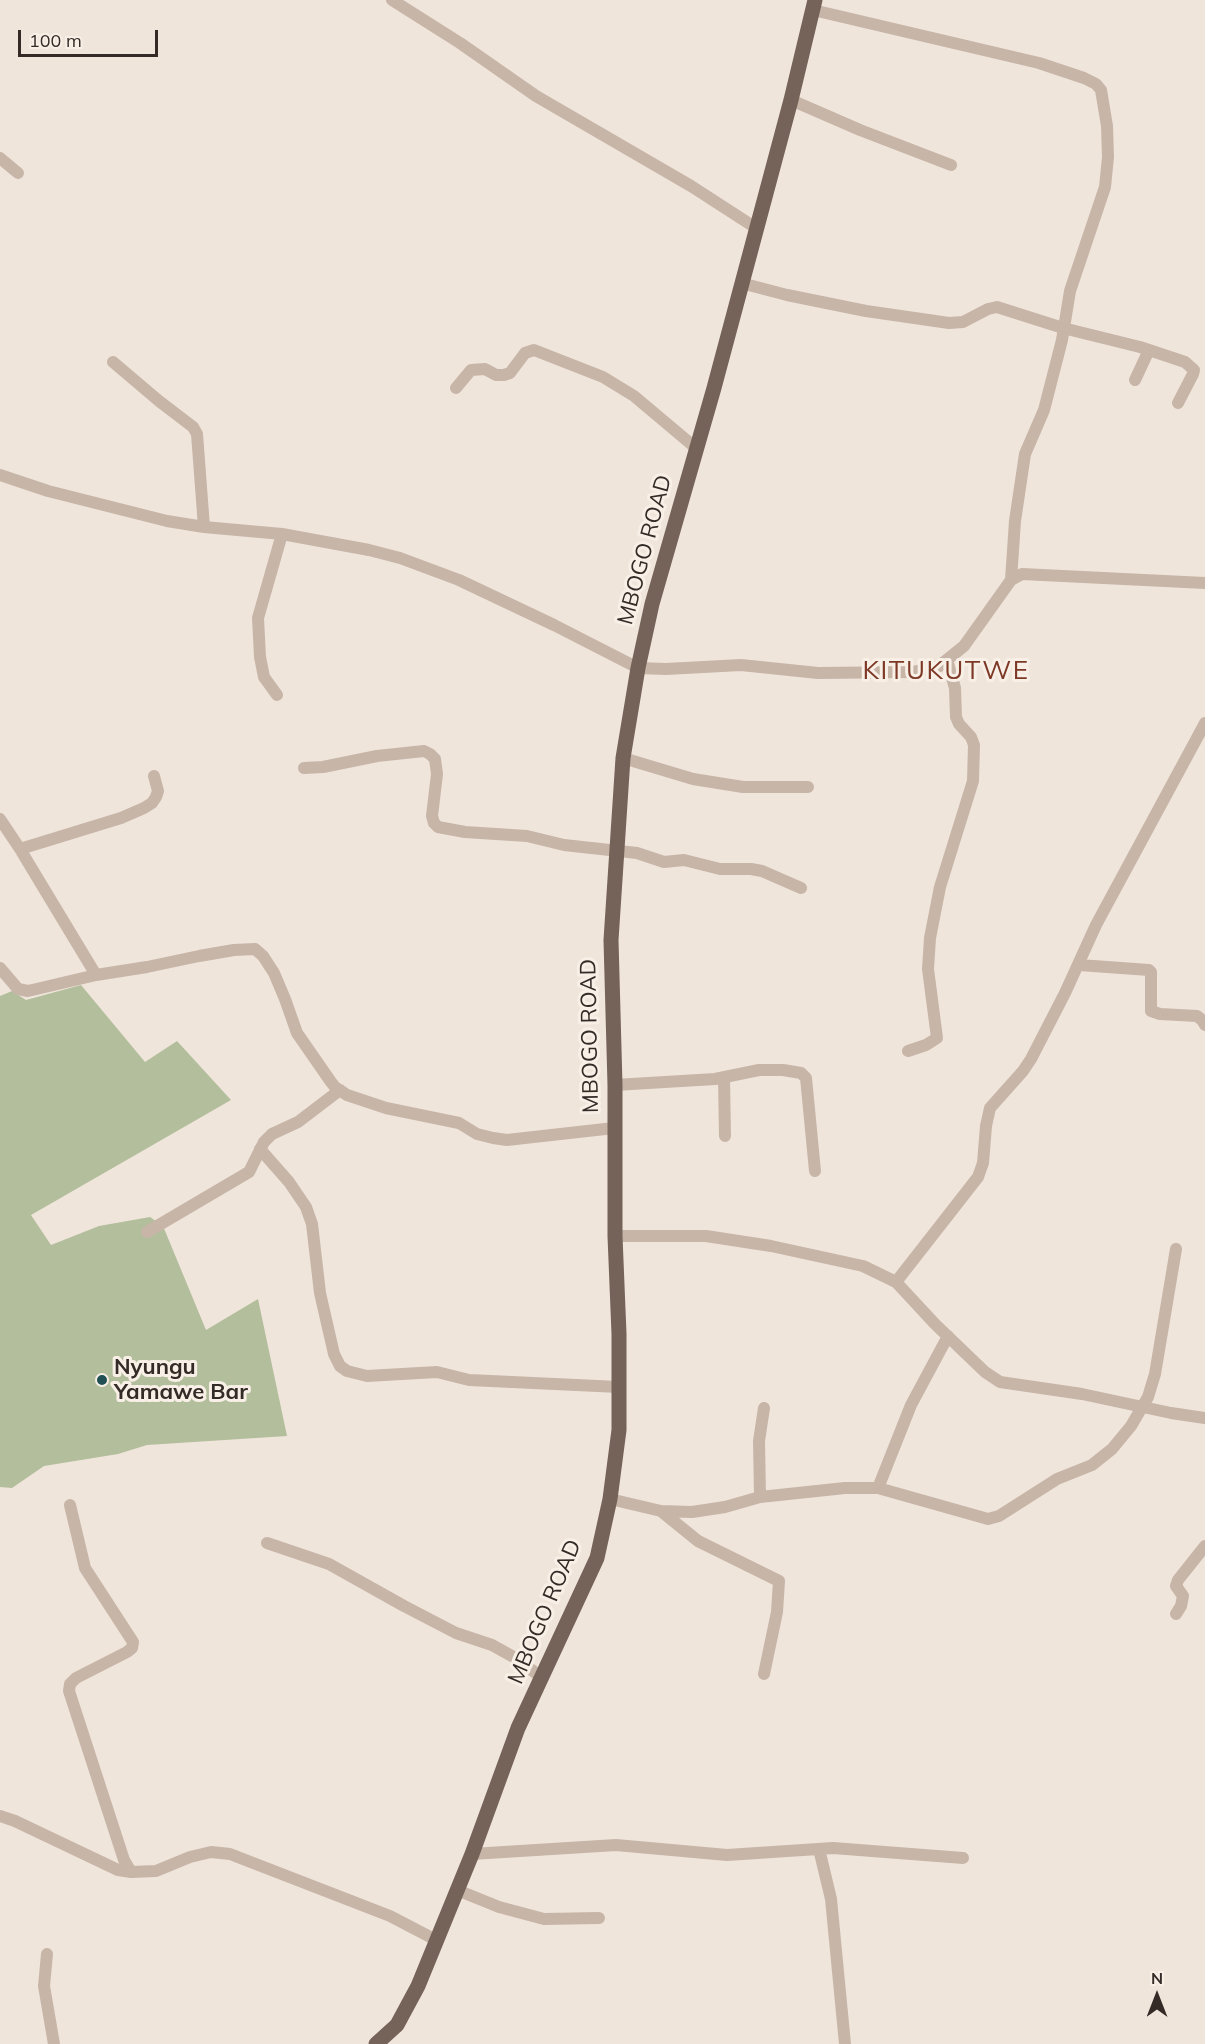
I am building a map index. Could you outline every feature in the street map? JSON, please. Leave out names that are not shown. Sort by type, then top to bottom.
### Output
[{"type":"main road","name":"MBOGO ROAD","points":[[376,2044],[397,2025],[418,1986],[472,1854],[518,1728],[597,1558],[610,1499],[619,1430],[611,939],[623,758],[638,668],[652,604],[697,449],[791,100],[814,5]]},
{"type":"street","points":[[392,0],[460,43],[536,96],[691,186],[756,228]]},
{"type":"street","points":[[814,5],[1019,57],[1075,75],[1096,84],[1101,90],[1107,126],[1108,157],[1105,187],[1070,291],[1044,410],[1025,454],[1015,521],[1011,580]]},
{"type":"street","points":[[791,100],[860,130],[951,165]]},
{"type":"street","points":[[0,158],[18,173]]},
{"type":"street","points":[[741,283],[854,309],[949,322],[963,322],[988,309],[997,307],[1185,362],[1194,370],[1178,403]]},
{"type":"street","points":[[456,388],[471,370],[477,368],[485,369],[496,375],[510,373],[525,353],[534,350],[603,377],[634,396],[697,449]]},
{"type":"street","points":[[1135,380],[1149,350]]},
{"type":"street","points":[[113,362],[193,426],[197,434],[204,527]]},
{"type":"street","points":[[0,475],[59,494],[167,521],[204,527],[282,534],[369,550],[427,566],[544,620],[638,668],[666,669],[741,665],[818,673],[914,672],[938,667],[964,646],[1011,580],[1022,574],[1040,573],[1142,581],[1205,583]]},
{"type":"street","points":[[277,695],[264,677],[260,657],[258,618],[282,534]]},
{"type":"street","points":[[909,1051],[926,1046],[937,1038],[929,990],[930,938],[940,887],[973,781],[974,746],[971,737],[956,717],[955,688],[947,660]]},
{"type":"street","points":[[896,1282],[978,1177],[983,1163],[990,1108],[1023,1071],[1096,926],[1205,723]]},
{"type":"street","points":[[304,768],[424,751],[435,759],[437,774],[432,816],[438,827],[465,832],[526,836],[564,845],[637,853],[664,862],[684,860],[720,869],[751,869],[762,871],[801,888]]},
{"type":"street","points":[[623,758],[693,779],[742,787],[808,786]]},
{"type":"street","points":[[20,849],[121,818],[152,804],[158,791],[154,776]]},
{"type":"street","points":[[0,819],[96,975]]},
{"type":"street","points":[[0,968],[18,989],[28,991],[96,975],[234,950],[255,949],[263,956],[274,973],[297,1033],[331,1082],[360,1101],[459,1123],[477,1134],[507,1140],[614,1128]]},
{"type":"street","points":[[1078,964],[1149,970],[1151,972],[1152,1011],[1160,1014],[1197,1017],[1205,1025]]},
{"type":"street","points":[[615,1085],[724,1078],[759,1070],[796,1071],[804,1075],[814,1171]]},
{"type":"street","points":[[724,1078],[725,1136]]},
{"type":"street","points":[[147,1232],[249,1172],[264,1142],[272,1134],[298,1122],[340,1090]]},
{"type":"street","points":[[260,1149],[289,1182],[306,1208],[312,1224],[320,1293],[334,1354],[340,1366],[347,1371],[367,1376],[437,1372],[469,1380],[619,1387]]},
{"type":"street","points":[[615,1236],[698,1236],[760,1244],[856,1264],[896,1282],[985,1372],[1000,1382],[1082,1394],[1205,1418]]},
{"type":"street","points":[[610,1499],[660,1511],[692,1512],[760,1497],[845,1488],[878,1488],[987,1520],[993,1519],[1057,1479],[1092,1465],[1116,1445],[1143,1406],[1155,1374],[1176,1249]]},
{"type":"street","points":[[878,1488],[911,1405],[948,1336]]},
{"type":"street","points":[[760,1497],[759,1441],[764,1408]]},
{"type":"street","points":[[70,1505],[85,1568],[133,1642],[132,1648],[127,1652],[76,1678],[70,1684],[69,1691],[124,1860],[131,1872]]},
{"type":"street","points":[[660,1511],[698,1541],[779,1581],[777,1612],[764,1674]]},
{"type":"street","points":[[267,1543],[329,1564],[456,1633],[492,1645],[519,1660],[542,1678]]},
{"type":"street","points":[[1176,1614],[1183,1596],[1176,1586],[1205,1546]]},
{"type":"street","points":[[0,1816],[118,1870],[156,1871],[190,1857],[212,1852],[230,1854],[390,1916],[436,1940]]},
{"type":"street","points":[[472,1854],[616,1845],[727,1855],[819,1849],[963,1858]]},
{"type":"street","points":[[819,1849],[831,1899],[845,2044]]},
{"type":"street","points":[[457,1890],[499,1907],[544,1919],[600,1918]]},
{"type":"street","points":[[46,1954],[44,1986],[54,2044]]},
{"type":"green space","points":[[81,985],[145,1062],[177,1041],[231,1100],[31,1215],[51,1245],[99,1226],[150,1217],[163,1226],[206,1330],[258,1299],[287,1436],[147,1445],[118,1454],[44,1466],[12,1488],[0,1487],[0,996],[12,991],[26,1000]]},
{"type":"place","name":"Nyungu Yamawe Bar","points":[[102,1380]]},
{"type":"district","name":"KITUKUTWE","points":[[946,671]]}]
